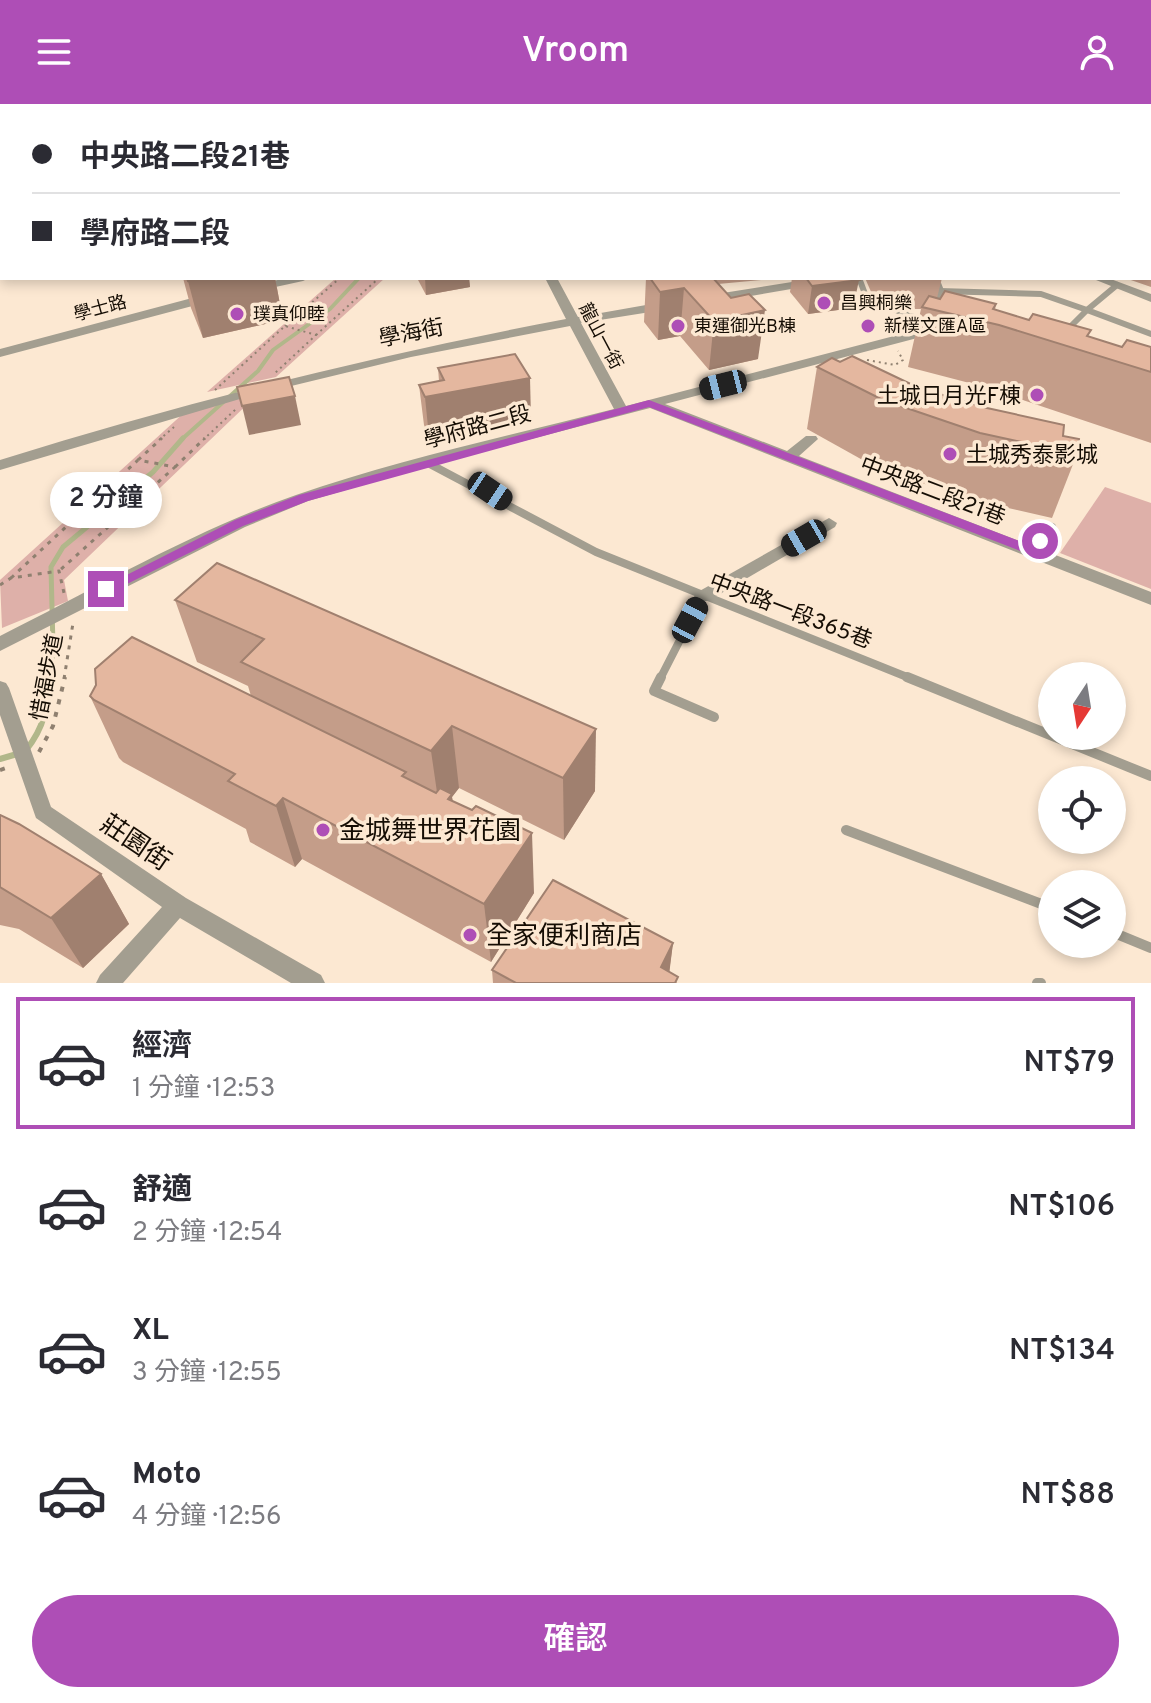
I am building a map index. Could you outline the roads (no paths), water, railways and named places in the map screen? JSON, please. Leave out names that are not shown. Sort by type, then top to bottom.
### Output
[{"type":"street","points":[[247,290],[294,280]]},
{"type":"street","name":"龍山一街","points":[[552,280],[621,410]]},
{"type":"street","points":[[690,302],[701,294],[821,280]]},
{"type":"street","points":[[1103,280],[1151,298]]},
{"type":"street","points":[[936,285],[947,324]]},
{"type":"street","name":"學士路","points":[[0,353],[218,296]]},
{"type":"street","name":"學海街","points":[[0,465],[202,402],[377,359],[675,304]]},
{"type":"street","name":"學府路二段","points":[[0,644],[239,523],[303,498],[426,462],[947,324]]},
{"type":"street","name":"中央路二段21巷","points":[[649,403],[1151,599]]},
{"type":"street","points":[[788,458],[811,439]]},
{"type":"street","points":[[702,597],[829,523]]},
{"type":"street","name":"莊園街","points":[[0,688],[43,812],[178,905],[313,983]]},
{"type":"street","points":[[108,983],[178,905]]},
{"type":"lane","points":[[860,280],[867,299],[947,324]]},
{"type":"lane","points":[[936,285],[1041,294],[1151,334]]},
{"type":"lane","points":[[1060,341],[1087,310],[1117,285]]},
{"type":"lane","name":"中央路一段365巷","points":[[426,462],[490,491],[532,520],[596,552],[1151,776]]},
{"type":"lane","points":[[1033,551],[1052,527]]},
{"type":"lane","points":[[702,597],[654,691],[714,717]]},
{"type":"lane","points":[[846,830],[1038,903]]},
{"type":"lane","points":[[1126,938],[1151,948]]},
{"type":"waterway","points":[[182,439],[258,371],[273,350],[330,309],[357,280]]},
{"type":"waterway","points":[[50,679],[53,647],[51,567],[63,547],[153,472],[182,439]]},
{"type":"waterway","points":[[26,750],[44,716],[50,677]]},
{"type":"waterway","points":[[0,759],[17,754]]},
{"type":"place","name":"昌興桐樂","points":[[824,303]]},
{"type":"place","name":"璞真仰睦","points":[[237,314]]},
{"type":"place","name":"東運御光B棟","points":[[678,326]]},
{"type":"place","name":"新樸文匯A區","points":[[868,326]]},
{"type":"place","name":"土城日月光F棟","points":[[1037,395]]},
{"type":"place","name":"土城秀泰影城","points":[[950,454]]},
{"type":"place","name":"金城舞世界花園","points":[[323,830]]},
{"type":"place","name":"全家便利商店","points":[[470,935]]}]
